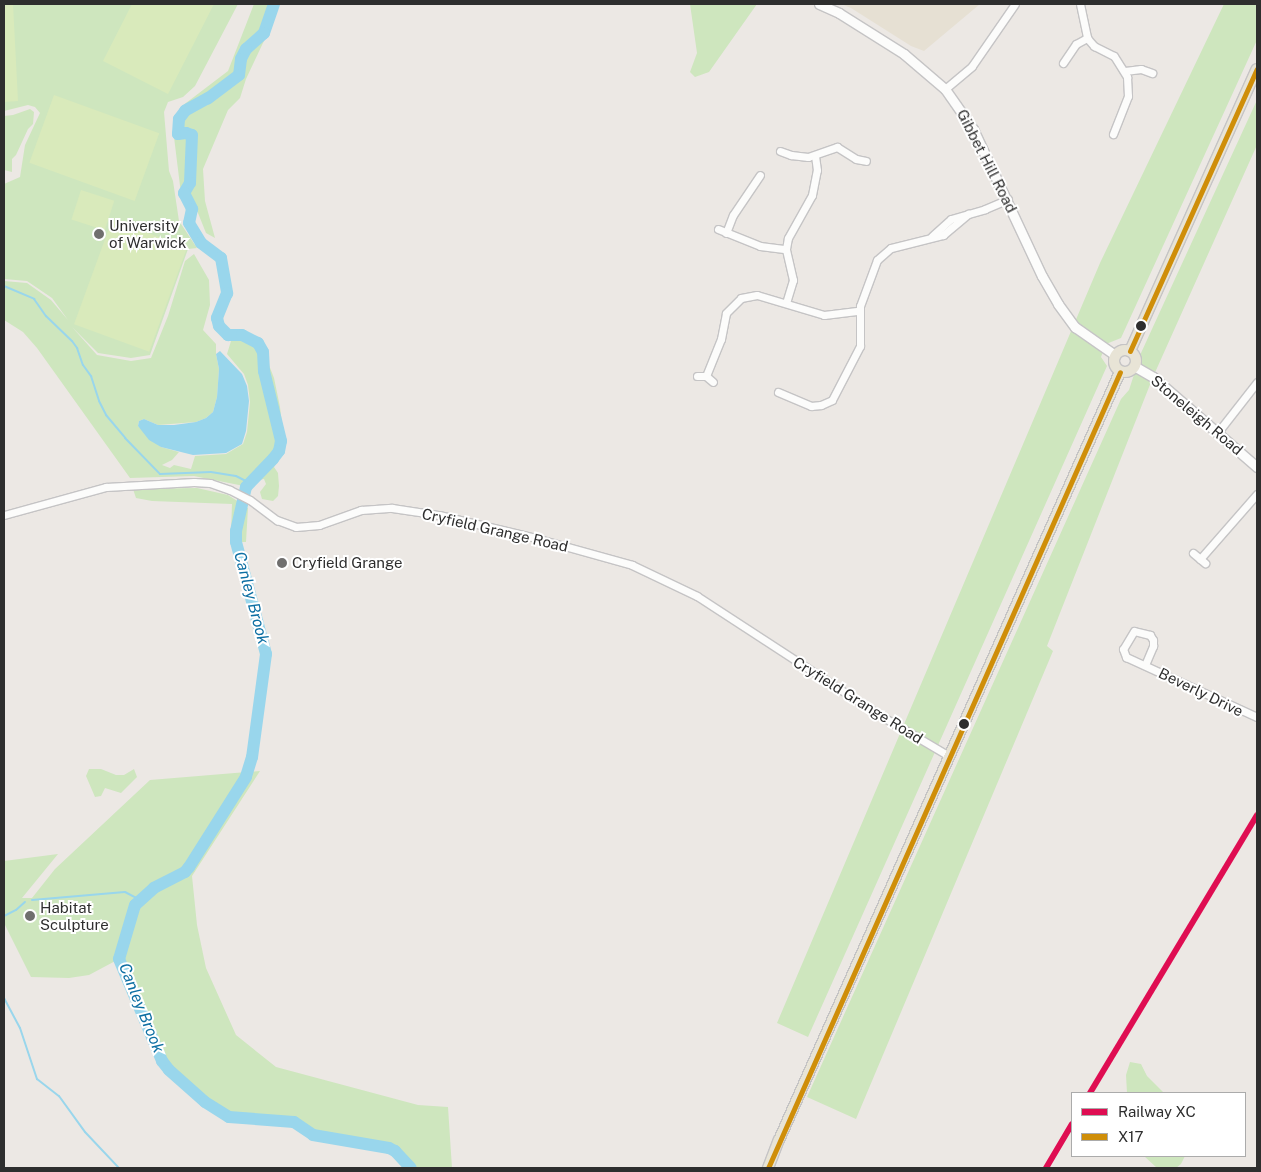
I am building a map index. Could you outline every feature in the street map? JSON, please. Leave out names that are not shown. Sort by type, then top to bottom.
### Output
[{"type":"main road","points":[[1130,351],[1257,69]]},
{"type":"main road","points":[[1122,350],[1130,351],[1135,358],[1134,366],[1128,372],[1120,372],[1115,365],[1115,355],[1122,350]]},
{"type":"main road","points":[[768,1168],[1120,372]]},
{"type":"street","name":"Gibbet Hill Road","points":[[818,4],[839,13],[904,54],[945,88],[974,129],[1042,276],[1066,316],[1075,327],[1115,355]]},
{"type":"street","points":[[945,88],[972,66],[1016,4]]},
{"type":"street","points":[[1080,4],[1087,38],[1094,46],[1114,56],[1125,71],[1129,92],[1113,134]]},
{"type":"street","points":[[1063,63],[1076,44],[1087,38]]},
{"type":"street","points":[[1125,71],[1142,69],[1152,73]]},
{"type":"street","points":[[1111,115],[1119,118]]},
{"type":"street","points":[[780,151],[791,155],[815,156],[829,148],[837,147],[856,159],[866,161]]},
{"type":"street","points":[[786,303],[793,276],[786,249],[789,234],[812,195],[817,170],[815,156]]},
{"type":"street","points":[[726,233],[733,215],[760,175]]},
{"type":"street","points":[[778,392],[811,406],[822,405],[832,400],[860,346],[862,338],[859,310],[874,266],[883,254],[902,244],[948,232],[968,214],[1008,199]]},
{"type":"street","points":[[718,229],[760,246],[786,249]]},
{"type":"street","points":[[706,376],[721,339],[724,318],[732,304],[741,298],[752,295],[824,315],[859,310]]},
{"type":"street","name":"Stoneleigh Road","points":[[1134,366],[1153,377],[1165,390],[1218,432],[1257,467]]},
{"type":"street","points":[[697,376],[706,376],[713,382]]},
{"type":"street","points":[[1218,432],[1257,382]]},
{"type":"street","name":"Cryfield Grange Road","points":[[4,515],[98,489],[123,485],[204,482],[236,492],[277,520],[296,527],[319,525],[345,514],[367,508],[404,509],[439,515],[532,538],[632,565],[696,596],[878,714],[949,756]]},
{"type":"street","points":[[1193,553],[1202,560],[1257,494]]},
{"type":"street","name":"Beverly Drive","points":[[1144,665],[1153,646],[1152,640],[1150,635],[1134,631],[1124,646],[1124,655],[1144,665],[1257,717]]},
{"type":"shaded area","points":[[841,4],[980,4],[924,51],[911,46],[851,8]]},
{"type":"green space","name":"University of Warwick","points":[[4,4],[238,4],[195,86],[183,97],[168,102],[164,112],[169,171],[173,181],[179,221],[197,248],[188,249],[150,355],[131,358],[98,353],[72,327],[97,355],[131,361],[151,358],[168,316],[185,261],[194,254],[209,280],[210,305],[203,330],[216,344],[219,369],[217,397],[213,412],[206,418],[196,422],[158,425],[144,419],[139,421],[138,426],[161,447],[179,452],[172,460],[162,465],[170,468],[174,465],[191,469],[195,456],[226,454],[243,444],[247,432],[250,402],[248,385],[244,374],[227,354],[231,341],[241,339],[256,347],[258,354],[267,360],[274,378],[285,449],[274,467],[278,473],[279,486],[278,496],[273,501],[262,499],[260,492],[266,484],[264,479],[254,481],[250,490],[244,486],[194,476],[130,478],[37,348],[23,332],[4,320],[4,281],[27,283],[51,300],[68,320],[52,298],[27,281],[4,279],[4,184],[20,177],[25,145],[40,113],[35,107],[28,105],[4,111]]},
{"type":"green space","points":[[4,4],[13,4],[18,101],[4,102]]},
{"type":"green space","points":[[132,4],[214,4],[168,94],[103,61]]},
{"type":"green space","points":[[254,4],[277,4],[271,26],[246,79],[240,98],[228,110],[203,169],[205,201],[215,238],[206,233],[192,198],[181,194],[174,137],[174,119],[182,106],[228,71]]},
{"type":"green space","points":[[690,4],[757,4],[709,72],[695,77],[690,72],[697,53]]},
{"type":"green space","points":[[1224,4],[1257,4],[1257,40],[1121,338],[1106,344],[1101,357],[1107,366],[808,1037],[777,1023],[1100,263]]},
{"type":"green space","points":[[54,95],[159,133],[135,201],[29,163]]},
{"type":"green space","points":[[1257,100],[1257,145],[1153,377],[1047,646],[1053,651],[856,1119],[807,1097],[1121,399],[1129,390],[1141,353]]},
{"type":"green space","points":[[30,109],[34,112],[33,124],[28,129],[16,155],[12,159],[12,172],[4,170],[4,116]]},
{"type":"green space","points":[[81,190],[114,201],[105,230],[71,219]]},
{"type":"green space","points":[[112,220],[187,247],[149,352],[74,324]]},
{"type":"green space","points":[[197,488],[228,495],[248,508],[246,542],[236,542],[231,533],[232,504],[152,501],[136,498],[133,489]]},
{"type":"green space","points":[[89,769],[101,769],[116,775],[124,775],[134,769],[137,777],[121,793],[105,788],[101,796],[95,797],[86,776]]},
{"type":"green space","points":[[260,771],[192,876],[197,925],[206,968],[236,1035],[276,1067],[418,1105],[448,1107],[452,1168],[411,1168],[395,1151],[389,1148],[313,1135],[294,1122],[229,1117],[217,1111],[169,1070],[162,1061],[119,959],[89,975],[69,978],[31,977],[4,923],[4,861],[58,854],[22,898],[32,898],[55,869],[150,780]]},
{"type":"green space","points":[[1130,1062],[1141,1064],[1147,1076],[1163,1092],[1127,1092],[1126,1075]]},
{"type":"green space","points":[[1145,1157],[1184,1157],[1181,1164],[1176,1168],[1157,1168]]},
{"type":"water","points":[[220,351],[242,374],[247,386],[249,401],[246,431],[242,444],[226,453],[193,455],[161,447],[149,440],[138,426],[139,421],[144,419],[158,425],[174,425],[196,422],[206,418],[213,412],[217,397],[219,369],[216,354]]},
{"type":"waterway","name":"Canley Brook","points":[[274,4],[264,33],[246,49],[241,59],[239,75],[208,98],[185,111],[179,119],[178,134],[186,133],[192,135],[190,183],[184,193],[192,209],[189,223],[201,243],[221,258],[227,293],[217,318],[219,326],[228,335],[242,335],[258,343],[263,352],[264,371],[281,441],[279,451],[273,459],[246,487],[236,531],[236,542],[266,654],[252,757],[246,777],[189,867],[185,872],[154,888],[135,905],[119,959],[162,1061],[169,1070],[205,1102],[229,1117],[294,1122],[313,1135],[389,1148],[395,1151],[411,1168]]},
{"type":"waterway","points":[[4,286],[34,299],[46,316],[72,341],[77,348],[83,365],[91,376],[99,401],[106,415],[125,438],[160,474],[211,472],[236,476],[246,481],[246,487]]},
{"type":"waterway","points":[[32,900],[125,892],[140,900]]},
{"type":"waterway","points":[[4,916],[16,910],[25,902]]},
{"type":"waterway","points":[[4,998],[20,1028],[37,1079],[59,1096],[85,1132],[119,1168]]},
{"type":"rail line","name":"XC","points":[[1091,1092],[1257,815]]},
{"type":"rail line","name":"XC","points":[[1046,1168],[1071,1126]]},
{"type":"transit line","name":"X17","points":[[1130,351],[1257,69]]},
{"type":"transit line","name":"X17","points":[[768,1168],[1120,372]]},
{"type":"place","name":"University of Warwick","points":[[99,234]]},
{"type":"place","name":"Cryfield Grange","points":[[282,563]]},
{"type":"place","name":"Habitat Sculpture","points":[[30,916]]}]
